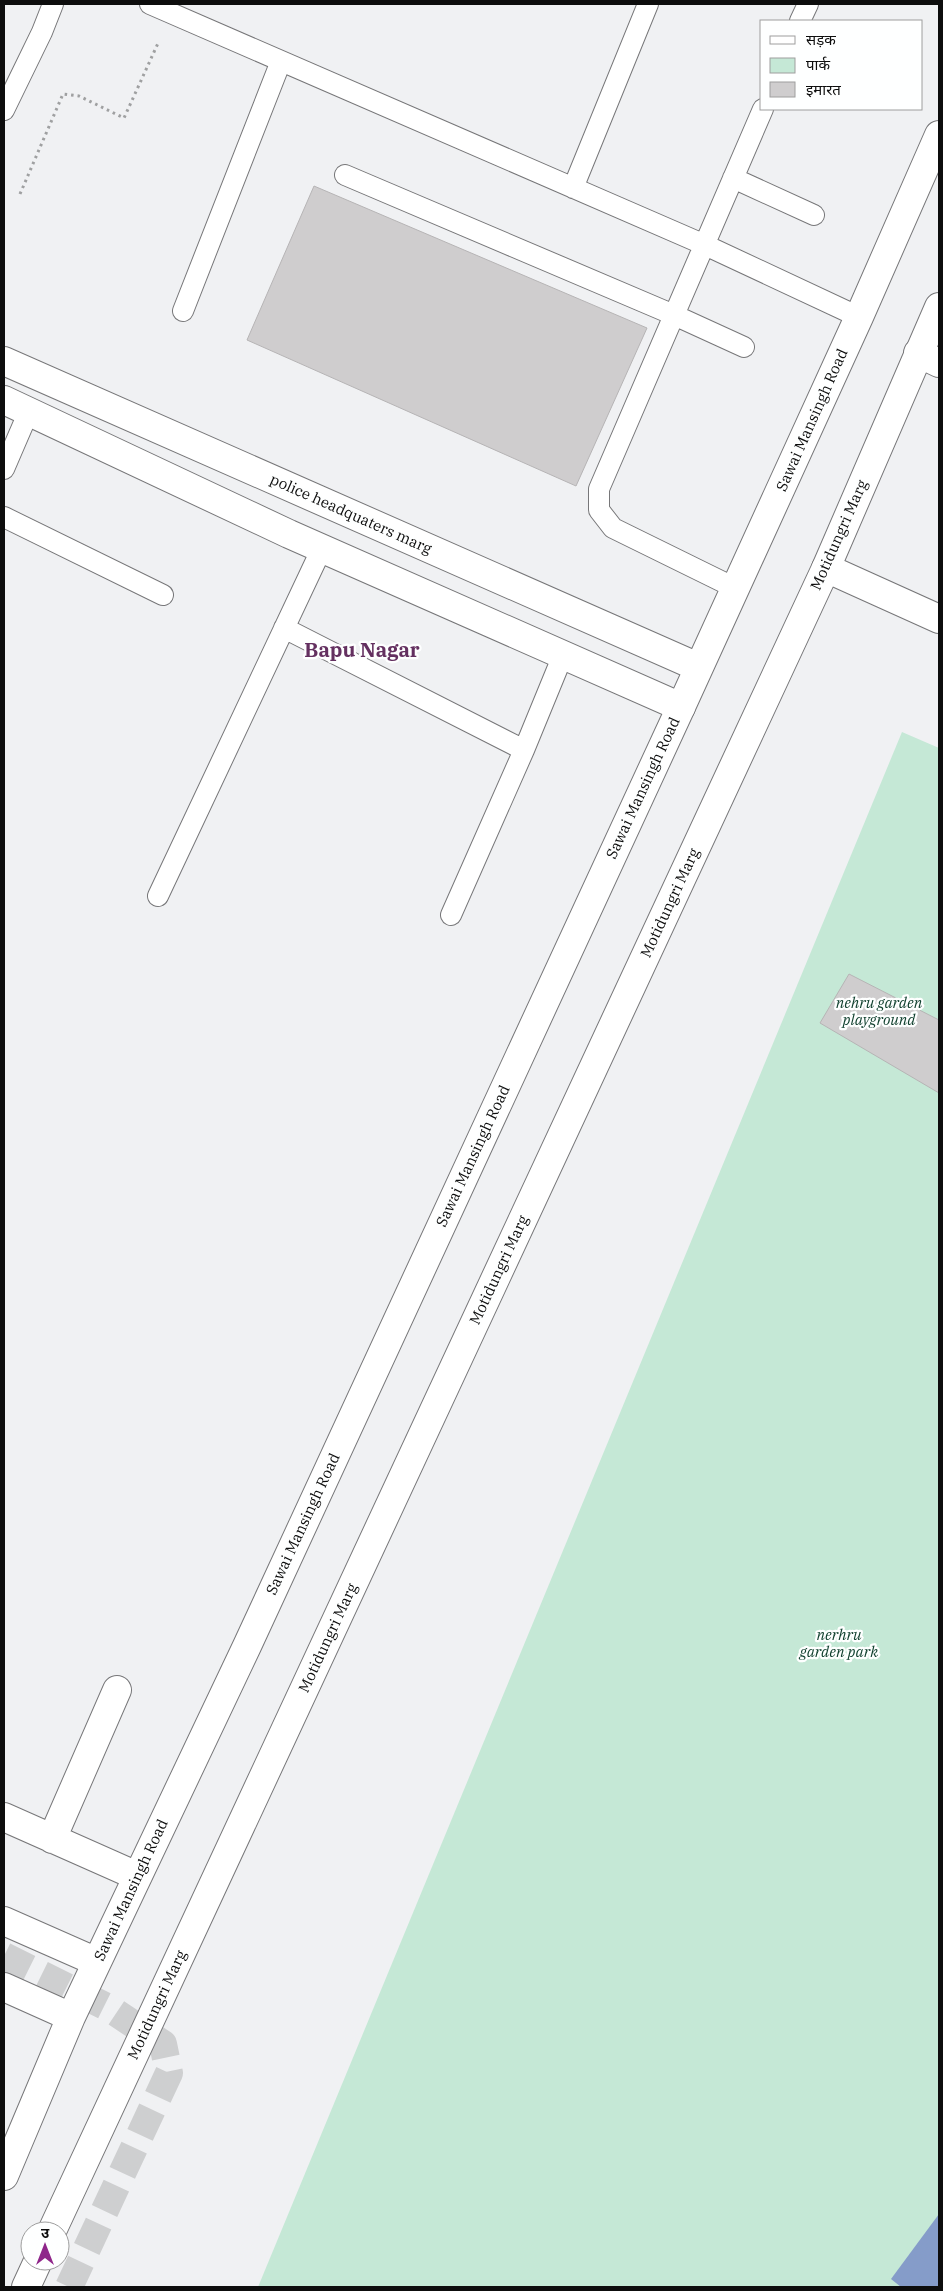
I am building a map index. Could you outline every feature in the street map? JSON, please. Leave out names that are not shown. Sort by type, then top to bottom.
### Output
[{"type":"main road","name":"Sawai Mansingh Road","points":[[4,2176],[71,2017],[251,1637],[681,707],[859,317],[939,134]]},
{"type":"main road","name":"Motidungri Marg","points":[[57,2221],[826,568],[928,358],[939,307]]},
{"type":"main road","name":"police headquaters marg","points":[[4,361],[698,667]]},
{"type":"main road","points":[[4,400],[322,548],[681,707]]},
{"type":"main road","points":[[826,568],[939,619]]},
{"type":"main road","points":[[52,1839],[117,1690]]},
{"type":"main road","points":[[4,1818],[137,1876]]},
{"type":"main road","points":[[4,1922],[97,1962]]},
{"type":"main road","points":[[4,1987],[71,2017]]},
{"type":"main road","points":[[26,2287],[33,2271]]},
{"type":"lane","points":[[4,110],[53,4]]},
{"type":"lane","points":[[150,4],[705,245],[859,317]]},
{"type":"lane","points":[[573,188],[648,4]]},
{"type":"lane","points":[[800,20],[808,4]]},
{"type":"lane","points":[[183,311],[281,61]]},
{"type":"lane","points":[[735,588],[613,528],[599,510],[599,489],[763,110]]},
{"type":"lane","points":[[345,175],[674,315],[744,347]]},
{"type":"lane","points":[[733,178],[814,215]]},
{"type":"lane","points":[[4,468],[29,412]]},
{"type":"lane","points":[[4,517],[163,595]]},
{"type":"lane","points":[[158,896],[322,548]]},
{"type":"lane","points":[[284,628],[524,750]]},
{"type":"lane","points":[[451,914],[524,750],[563,655]]},
{"type":"path","points":[[20,194],[63,94],[79,96],[124,118],[172,13]]},
{"type":"green space","points":[[902,732],[939,748],[939,2287],[258,2287]]},
{"type":"water","points":[[939,2214],[939,2287],[901,2287],[891,2279]]},
{"type":"building","points":[[314,186],[647,328],[576,486],[247,340]]},
{"type":"building","points":[[849,974],[939,1020],[939,1093],[820,1023]]},
{"type":"tunnel","points":[[4,1956],[109,2008],[163,2044],[169,2073],[69,2287]]},
{"type":"district","name":"Bapu Nagar","points":[[362,650]]},
{"type":"park label","name":"nehru garden playground","points":[[879,1012]]},
{"type":"park label","name":"nerhru garden park","points":[[839,1644]]}]
